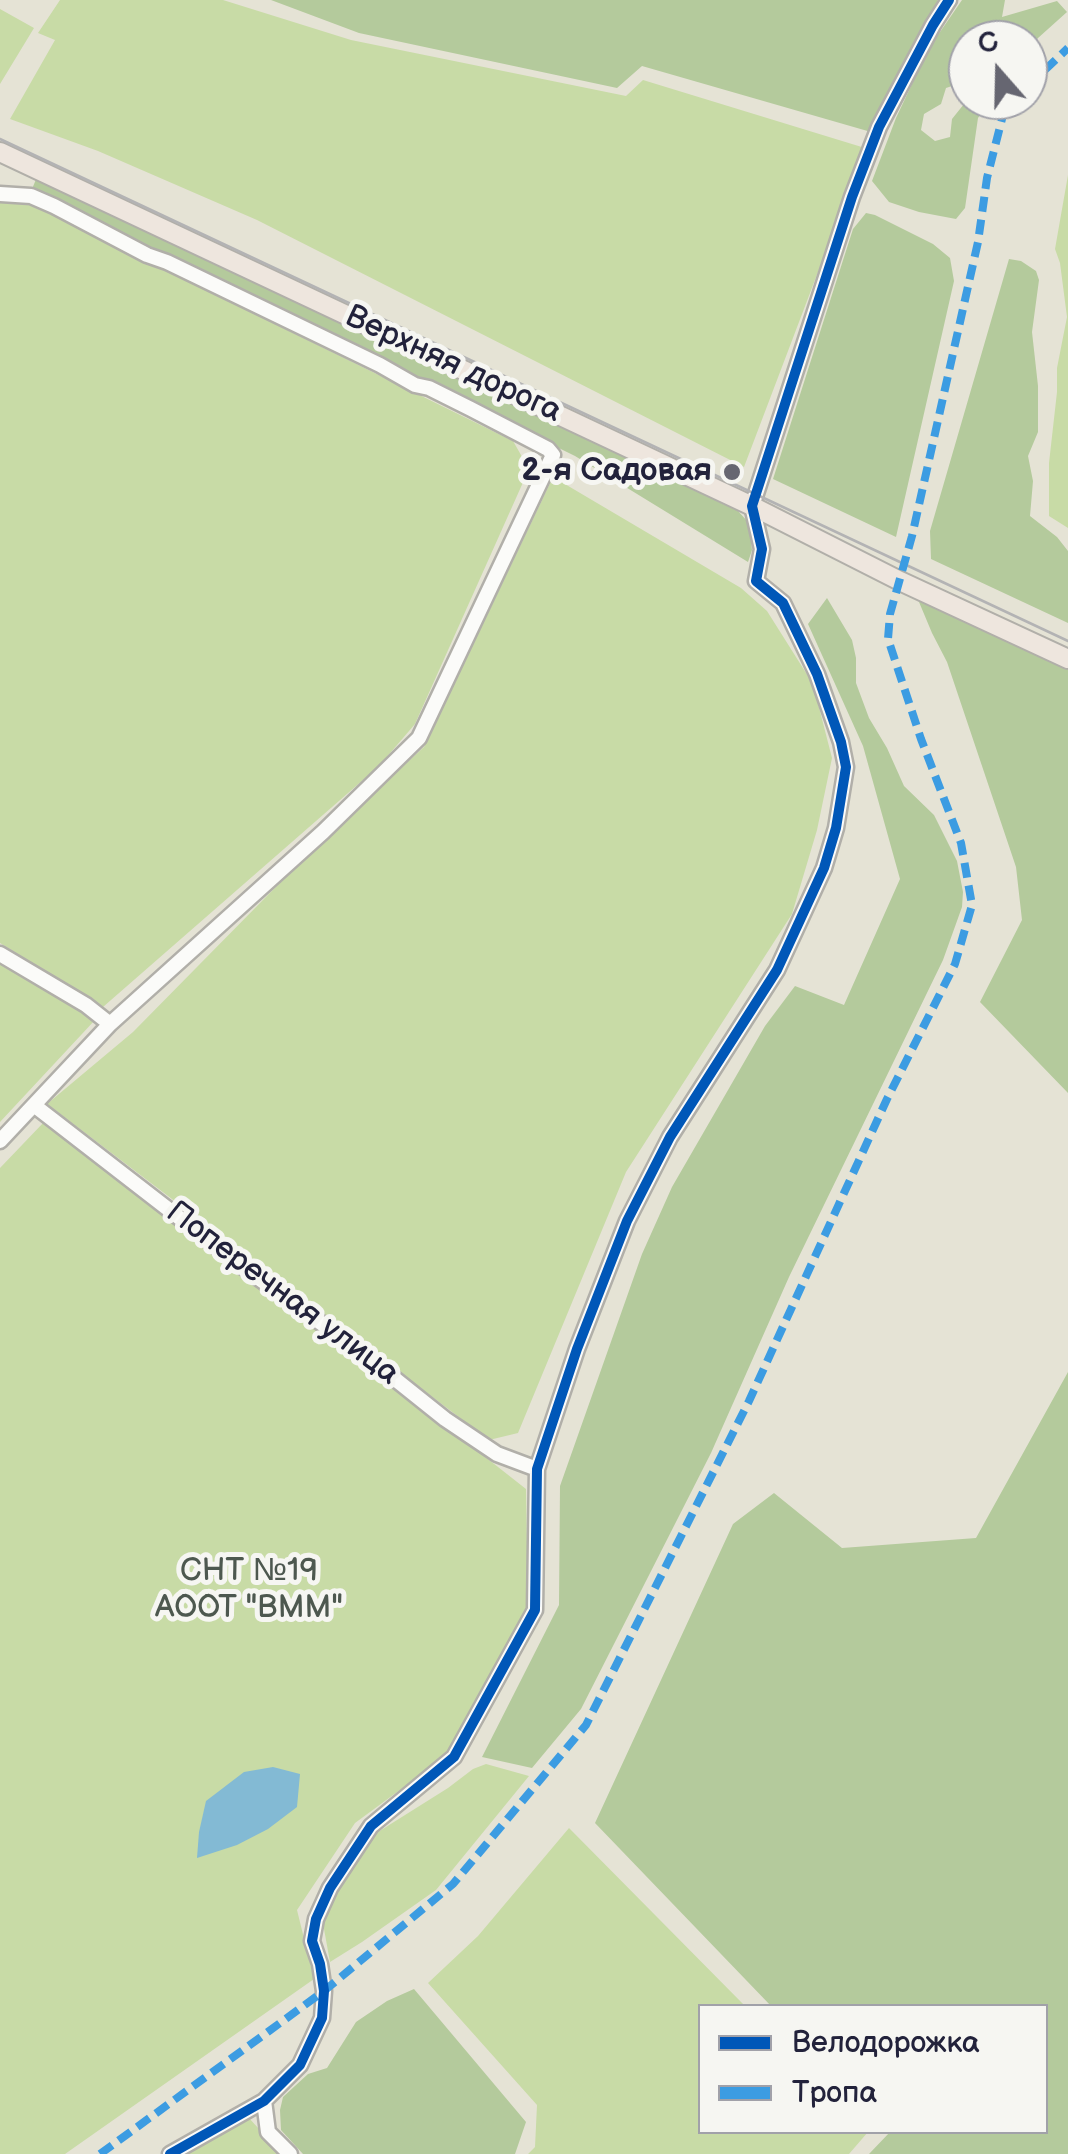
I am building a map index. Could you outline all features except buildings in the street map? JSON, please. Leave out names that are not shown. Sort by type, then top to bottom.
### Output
[{"type":"main road","name":"Верхняя дорога","points":[[0,152],[1068,659]]},
{"type":"street","points":[[170,2154],[264,2101],[300,2065],[322,2018],[324,1992],[312,1940],[316,1919],[330,1888],[371,1826],[454,1757],[536,1610],[538,1469],[577,1349],[627,1221],[670,1137],[777,970],[824,868],[836,828],[846,767],[817,674],[783,603],[756,581],[762,548],[752,506],[878,127],[949,0]]},
{"type":"street","points":[[0,194],[31,196],[54,206],[471,409],[553,455],[419,738],[323,832],[110,1024],[0,1141]]},
{"type":"street","points":[[0,954],[86,1005],[110,1024]]},
{"type":"street","name":"Поперечная улица","points":[[35,1106],[445,1419],[497,1454],[538,1469]]},
{"type":"street","points":[[264,2101],[268,2132],[290,2154]]},
{"type":"green space","points":[[60,0],[223,0],[351,40],[626,96],[643,80],[865,148],[744,467],[257,220],[98,151],[10,119],[55,40],[38,33]]},
{"type":"green space","points":[[271,0],[938,0],[871,132],[642,66],[617,88],[359,33]]},
{"type":"green space","points":[[962,0],[1005,0],[1002,17],[1057,1],[1067,12],[1048,29],[1048,20],[948,20]]},
{"type":"green space","points":[[0,9],[34,28],[0,84]]},
{"type":"green space","points":[[948,20],[948,87],[941,104],[924,114],[921,130],[935,141],[950,137],[952,120],[978,120],[965,208],[956,219],[889,202],[872,181],[929,48]]},
{"type":"green space","points":[[1068,175],[1068,528],[1049,516],[1049,463],[1057,368],[1067,317],[1055,249]]},
{"type":"green space","points":[[37,177],[738,511],[749,523],[752,550],[748,562],[575,456],[32,189]]},
{"type":"green space","points":[[23,200],[513,441],[529,469],[415,724],[379,766],[103,1007],[0,943],[0,203]]},
{"type":"green space","points":[[866,213],[933,244],[950,258],[954,281],[896,537],[773,479],[853,229]]},
{"type":"green space","points":[[1009,259],[1021,261],[1036,271],[1039,280],[1032,332],[1038,432],[1028,456],[1033,481],[1030,516],[1068,551],[1068,623],[931,559],[930,531]]},
{"type":"green space","points":[[553,477],[741,588],[767,611],[813,684],[832,758],[817,830],[792,914],[626,1172],[518,1433],[489,1440],[47,1104],[133,1032],[324,838],[424,747]]},
{"type":"green space","points":[[914,590],[1068,662],[1068,1093],[980,1002],[1022,920],[1016,867],[947,662]]},
{"type":"green space","points":[[827,598],[852,640],[856,683],[869,718],[904,786],[934,815],[957,861],[962,907],[943,960],[789,1277],[711,1453],[581,1709],[532,1768],[482,1757],[559,1605],[560,1486],[642,1254],[672,1187],[765,1026],[795,986],[844,1005],[900,879],[863,746],[808,624]]},
{"type":"green space","points":[[0,960],[95,1020],[0,1122]]},
{"type":"green space","name":"СНТ №19 АООТ \"ВММ\"","points":[[44,1122],[362,1360],[526,1489],[528,1605],[446,1756],[355,1823],[297,1910],[314,1979],[65,2154],[0,2154],[0,1168]]},
{"type":"green space","points":[[1068,1372],[1068,2154],[869,2154],[888,2134],[1048,2134],[1048,2004],[769,2004],[595,1823],[733,1524],[774,1493],[842,1548],[976,1538]]},
{"type":"green space","points":[[486,1764],[529,1776],[436,1890],[330,1962],[322,1918],[326,1905],[378,1832]]},
{"type":"green space","points":[[569,1828],[743,2004],[698,2004],[698,2134],[866,2134],[849,2154],[528,2154],[535,2147],[537,2105],[428,1983],[478,1936]]},
{"type":"green space","points":[[414,1989],[526,2122],[515,2154],[303,2154],[281,2130],[283,2097],[308,2074],[327,2068],[356,2022]]},
{"type":"green space","points":[[248,2117],[282,2154],[187,2154]]},
{"type":"water","points":[[273,1767],[300,1774],[297,1807],[268,1829],[237,1845],[197,1858],[206,1801],[244,1772]]},
{"type":"tram line","points":[[0,139],[1068,641]]},
{"type":"marked path","points":[[1048,67],[1068,48]]},
{"type":"marked path","points":[[100,2154],[324,1991],[453,1884],[586,1725],[749,1401],[887,1099],[955,964],[972,905],[961,843],[888,639],[890,614],[912,536],[1002,120]]},
{"type":"cycle path","points":[[170,2154],[264,2101],[300,2065],[322,2018],[324,1991],[312,1941],[316,1919],[330,1888],[371,1826],[454,1757],[535,1610],[537,1469],[577,1349],[627,1221],[670,1137],[777,970],[824,868],[836,828],[846,767],[817,674],[783,603],[756,581],[762,549],[752,506],[852,197],[879,127],[949,0]]},
{"type":"place","name":"2-я Садовая","points":[[732,472]]}]
